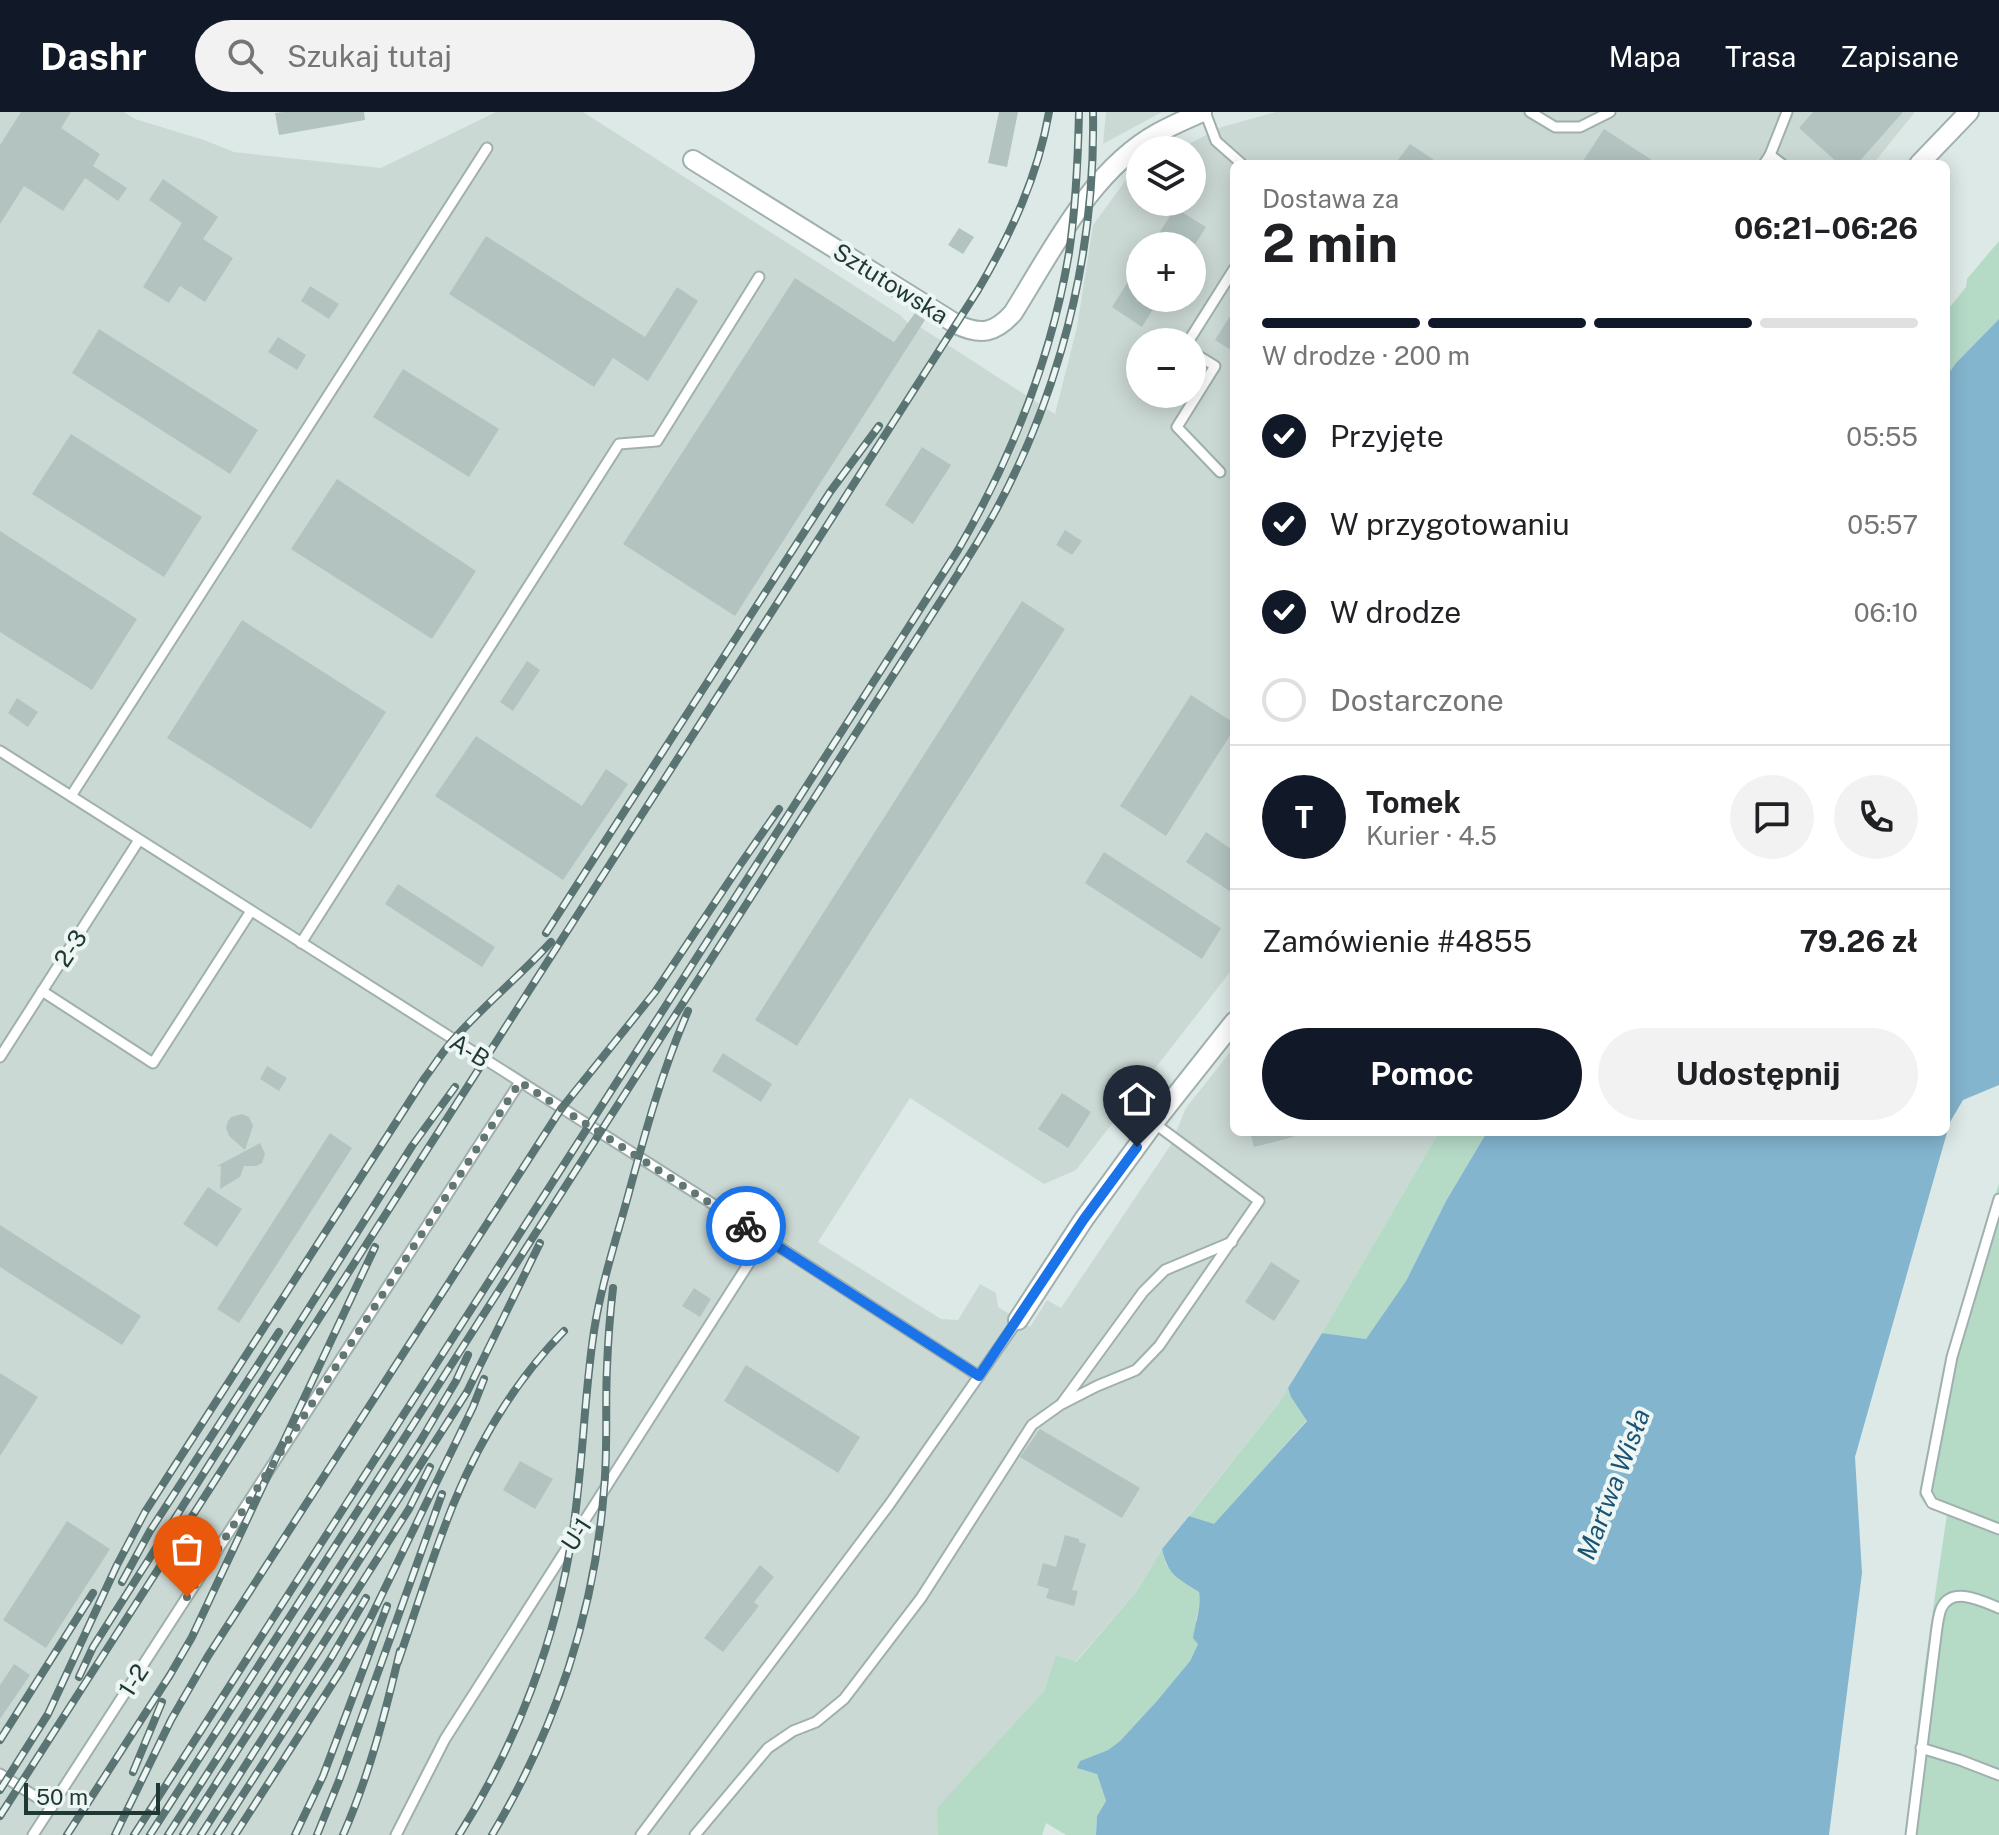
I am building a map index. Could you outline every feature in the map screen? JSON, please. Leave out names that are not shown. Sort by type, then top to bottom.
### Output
[{"type":"street","name":"Sztutowska","points":[[693,160],[956,324],[969,331],[986,331],[1001,326],[1013,313],[1073,216],[1122,159],[1156,134],[1203,112]]},
{"type":"street","points":[[1923,160],[1969,112]]},
{"type":"street","points":[[1018,1320],[1084,1219],[1154,1123],[1230,1027]]},
{"type":"lane","points":[[1203,112],[1216,141],[1237,160]]},
{"type":"lane","points":[[1530,112],[1555,127],[1580,127],[1610,112]]},
{"type":"lane","points":[[1767,160],[1787,112]]},
{"type":"lane","points":[[71,796],[487,148]]},
{"type":"lane","points":[[1770,155],[1777,160]]},
{"type":"lane","points":[[1197,328],[1230,275]]},
{"type":"lane","points":[[301,943],[619,444],[657,441],[759,277]]},
{"type":"lane","points":[[1206,361],[1215,366],[1206,380]]},
{"type":"lane","points":[[1189,408],[1177,427],[1220,472]]},
{"type":"lane","name":"A-B","points":[[0,751],[979,1376]]},
{"type":"lane","name":"2-3","points":[[0,1057],[139,840]]},
{"type":"lane","points":[[42,991],[153,1063],[251,911]]},
{"type":"lane","name":"1-2","points":[[33,1835],[520,1082]]},
{"type":"lane","points":[[695,1835],[768,1748],[793,1731],[816,1722],[844,1699],[921,1598],[1032,1425],[1060,1405],[1136,1370],[1159,1346],[1259,1201],[1154,1123]]},
{"type":"lane","points":[[1998,1204],[1952,1357],[1926,1492],[1932,1503],[1999,1529]]},
{"type":"lane","name":"U-1","points":[[396,1835],[445,1739],[765,1238]]},
{"type":"lane","points":[[1060,1405],[1143,1292],[1165,1270],[1232,1242]]},
{"type":"lane","points":[[641,1835],[889,1505],[1018,1320]]},
{"type":"lane","points":[[1911,1835],[1941,1610],[1945,1602],[1954,1596],[1966,1596],[1999,1608]]},
{"type":"lane","points":[[1921,1748],[1999,1775]]},
{"type":"lane","points":[[0,1774],[52,1807]]},
{"type":"shaded area","points":[[0,112],[124,112],[135,119],[234,152],[381,168],[496,112],[583,112],[900,315],[907,325],[920,327],[1055,414],[1077,327],[1093,225],[1126,180],[1126,216],[1206,216],[1204,136],[1222,127],[1276,112],[1915,112],[1876,160],[1230,160],[1230,972],[1076,1170],[1044,1184],[910,1098],[818,1242],[941,1319],[958,1320],[980,1284],[996,1293],[998,1307],[1030,1327],[1047,1300],[1061,1308],[1170,1146],[1186,1108],[1230,1052],[1230,1136],[1437,1136],[1279,1403],[1162,1549],[1137,1591],[1075,1662],[1056,1656],[1044,1691],[938,1808],[938,1835],[0,1835]]},
{"type":"shaded area","points":[[1106,112],[1162,112],[1103,144]]},
{"type":"green space","points":[[1999,241],[1999,319],[1950,371],[1950,307],[1966,287],[1967,279]]},
{"type":"green space","points":[[1437,1136],[1485,1136],[1446,1201],[1406,1281],[1366,1339],[1322,1333]]},
{"type":"green space","points":[[1999,1183],[1999,1835],[1905,1835],[1947,1514],[1925,1504],[1919,1495],[1949,1347]]},
{"type":"green space","points":[[1288,1388],[1307,1420],[1214,1525],[1189,1516],[1279,1403]]},
{"type":"green space","points":[[1162,1549],[1166,1565],[1199,1592],[1201,1602],[1196,1620],[1198,1644],[1190,1661],[1120,1741],[1108,1750],[1080,1761],[1097,1774],[1106,1801],[1097,1816],[1096,1835],[1066,1835],[1046,1823],[1042,1835],[938,1835],[937,1808],[1044,1691],[1056,1655],[1076,1662],[1137,1591]]},
{"type":"water","points":[[1999,319],[1999,1085],[1963,1100],[1950,1122],[1950,371]]},
{"type":"water","name":"Martwa Wisła","points":[[1485,1136],[1946,1136],[1855,1457],[1862,1573],[1829,1835],[1096,1835],[1097,1816],[1106,1801],[1097,1774],[1077,1768],[1080,1761],[1108,1750],[1120,1741],[1190,1661],[1198,1644],[1193,1638],[1199,1592],[1171,1571],[1162,1549],[1189,1516],[1214,1524],[1307,1421],[1288,1388],[1322,1333],[1366,1339],[1406,1281],[1446,1201]]},
{"type":"building","points":[[21,112],[71,112],[61,128],[100,154],[93,166],[127,188],[118,201],[85,178],[63,211],[24,186],[0,224],[0,145]]},
{"type":"building","points":[[364,112],[365,120],[279,135],[275,113]]},
{"type":"building","points":[[999,112],[1018,112],[1007,167],[988,163]]},
{"type":"building","points":[[1813,112],[1903,112],[1861,160],[1835,160],[1799,128]]},
{"type":"building","points":[[1604,129],[1652,160],[1584,160]]},
{"type":"building","points":[[1410,144],[1434,160],[1398,160]]},
{"type":"building","points":[[163,179],[218,217],[203,239],[233,258],[205,302],[180,286],[169,303],[143,287],[182,223],[149,200]]},
{"type":"building","points":[[1170,216],[1188,216],[1206,227],[1203,232],[1160,232]]},
{"type":"building","points":[[959,228],[974,237],[963,254],[948,245]]},
{"type":"building","points":[[486,236],[645,337],[677,287],[698,301],[648,381],[613,358],[594,387],[449,294]]},
{"type":"building","points":[[795,278],[894,342],[915,313],[925,320],[735,616],[623,544]]},
{"type":"building","points":[[1126,285],[1126,312],[1151,312],[1142,327],[1112,307]]},
{"type":"building","points":[[310,286],[339,304],[329,319],[301,301]]},
{"type":"building","points":[[1230,316],[1230,349],[1215,340]]},
{"type":"building","points":[[99,329],[258,430],[230,474],[72,373]]},
{"type":"building","points":[[278,337],[306,355],[297,370],[268,352]]},
{"type":"building","points":[[403,369],[499,429],[469,477],[373,417]]},
{"type":"building","points":[[71,434],[202,517],[164,577],[32,494]]},
{"type":"building","points":[[922,447],[951,465],[913,524],[885,505]]},
{"type":"building","points":[[337,479],[476,571],[432,639],[291,549]]},
{"type":"building","points":[[1065,530],[1082,541],[1072,555],[1056,545]]},
{"type":"building","points":[[0,531],[137,619],[92,690],[0,632]]},
{"type":"building","points":[[1022,601],[1065,629],[797,1046],[755,1020]]},
{"type":"building","points":[[242,620],[386,712],[311,829],[167,738]]},
{"type":"building","points":[[527,661],[540,670],[513,711],[500,702]]},
{"type":"building","points":[[1191,695],[1230,720],[1230,735],[1166,836],[1120,806]]},
{"type":"building","points":[[17,698],[38,712],[28,727],[8,713]]},
{"type":"building","points":[[476,736],[582,806],[606,769],[628,784],[563,880],[435,796]]},
{"type":"building","points":[[1206,832],[1230,848],[1230,891],[1186,862]]},
{"type":"building","points":[[1104,852],[1221,928],[1202,959],[1085,883]]},
{"type":"building","points":[[398,884],[495,947],[482,967],[385,904]]},
{"type":"building","points":[[723,1053],[772,1084],[761,1102],[712,1071]]},
{"type":"building","points":[[267,1066],[287,1078],[279,1091],[260,1079]]},
{"type":"building","points":[[1062,1093],[1091,1112],[1068,1148],[1038,1129]]},
{"type":"building","points":[[242,1114],[249,1117],[253,1126],[245,1150],[229,1136],[226,1128],[231,1117]]},
{"type":"building","points":[[330,1133],[352,1148],[239,1323],[217,1309]]},
{"type":"building","points":[[1251,1136],[1293,1136],[1293,1137],[1254,1147]]},
{"type":"building","points":[[260,1143],[265,1154],[262,1163],[244,1166],[240,1177],[220,1189],[221,1166],[217,1166]]},
{"type":"building","points":[[208,1187],[242,1209],[217,1247],[183,1224]]},
{"type":"building","points":[[0,1225],[141,1316],[122,1345],[0,1267]]},
{"type":"building","points":[[1271,1262],[1300,1281],[1274,1321],[1245,1302]]},
{"type":"building","points":[[694,1288],[711,1299],[700,1317],[682,1306]]},
{"type":"building","points":[[746,1365],[860,1437],[838,1473],[724,1401]]},
{"type":"building","points":[[0,1373],[38,1397],[0,1456]]},
{"type":"building","points":[[1040,1429],[1140,1488],[1122,1518],[1020,1457]]},
{"type":"building","points":[[520,1461],[553,1479],[535,1509],[503,1490]]},
{"type":"building","points":[[67,1521],[110,1549],[46,1648],[3,1620]]},
{"type":"building","points":[[1065,1535],[1086,1544],[1072,1590],[1078,1591],[1074,1606],[1046,1598],[1049,1589],[1037,1585],[1043,1563],[1056,1567]]},
{"type":"building","points":[[760,1565],[774,1577],[754,1602],[759,1606],[723,1652],[704,1638]]},
{"type":"building","points":[[14,1664],[30,1675],[0,1719],[0,1685]]},
{"type":"railway","points":[[0,1816],[978,290],[1022,204],[1038,159],[1049,112]]},
{"type":"railway","points":[[134,1835],[978,515],[1027,407],[1052,331],[1069,253],[1079,112]]},
{"type":"railway","points":[[960,570],[1019,465],[1061,351],[1076,292],[1086,233],[1092,172],[1093,112]]},
{"type":"railway","points":[[546,933],[830,492],[879,426]]},
{"type":"railway","points":[[150,1835],[965,563]]},
{"type":"railway","points":[[115,1835],[171,1720],[208,1656],[561,1109],[655,992],[779,809]]},
{"type":"railway","points":[[0,1790],[48,1714],[145,1512],[424,1079],[466,1026],[551,942]]},
{"type":"railway","points":[[459,1835],[516,1727],[557,1610],[573,1530],[594,1331],[601,1297],[655,1102],[688,1011]]},
{"type":"railway","points":[[79,1677],[93,1647],[412,1146],[455,1087]]},
{"type":"railway","points":[[183,1835],[467,1392],[540,1243]]},
{"type":"railway","points":[[67,1835],[192,1637],[375,1247]]},
{"type":"railway","points":[[492,1835],[515,1795],[553,1712],[592,1580],[605,1474],[607,1367],[613,1288]]},
{"type":"railway","points":[[398,1662],[463,1481],[500,1412],[530,1370],[564,1331]]},
{"type":"railway","points":[[122,1582],[150,1531],[279,1332]]},
{"type":"railway","points":[[168,1835],[421,1440],[468,1355]]},
{"type":"railway","points":[[235,1835],[340,1672],[370,1619],[484,1379]]},
{"type":"railway","points":[[201,1835],[409,1509],[430,1467]]},
{"type":"railway","points":[[317,1835],[442,1494]]},
{"type":"railway","points":[[0,1740],[93,1593]]},
{"type":"railway","points":[[217,1835],[366,1598]]},
{"type":"railway","points":[[295,1835],[323,1776],[387,1606]]},
{"type":"railway","points":[[343,1835],[376,1744],[400,1651]]},
{"type":"railway","points":[[133,1772],[162,1702]]},
{"type":"way so far","points":[[187,1597],[520,1082],[746,1226]]},
{"type":"route","points":[[746,1226],[979,1376],[1084,1219],[1137,1147]]}]
